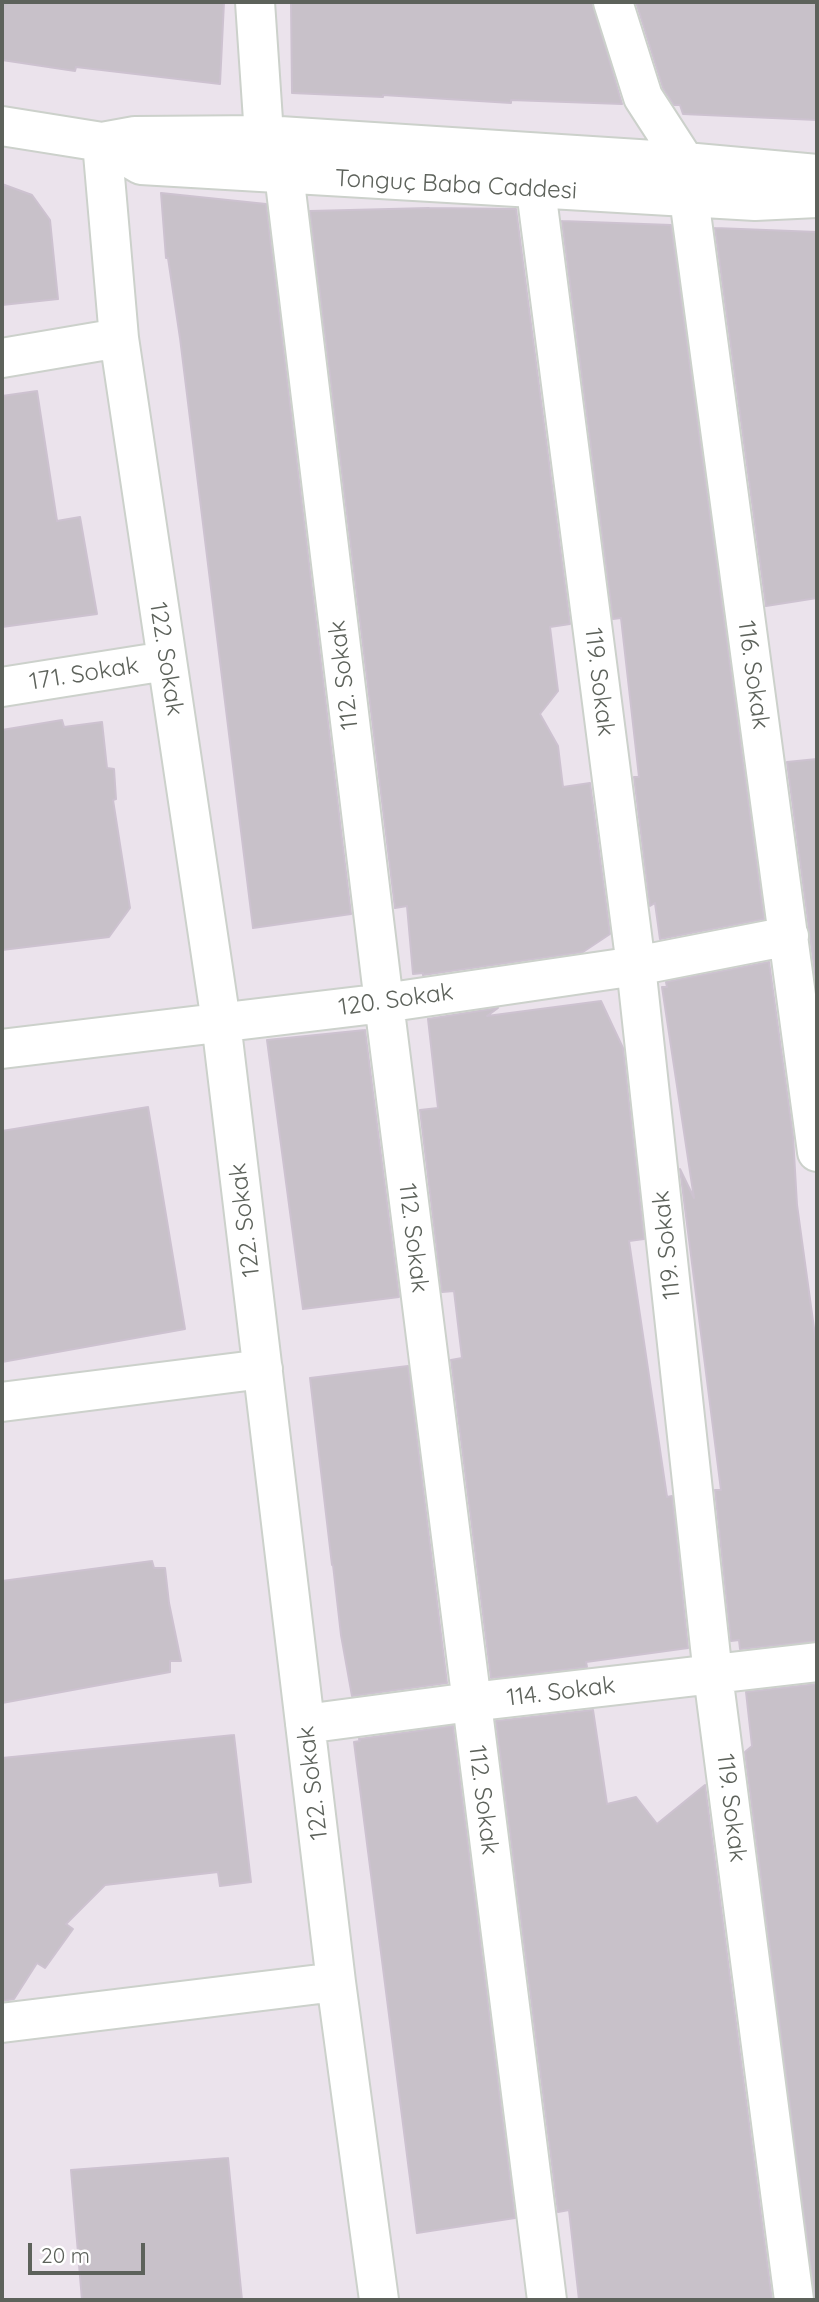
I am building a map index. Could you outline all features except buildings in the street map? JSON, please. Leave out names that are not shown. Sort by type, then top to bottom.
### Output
[{"type":"street","points":[[255,2],[264,135]]},
{"type":"street","points":[[613,2],[643,97],[687,180]]},
{"type":"street","name":"Tonguç Baba Caddesi","points":[[2,126],[102,142],[135,136],[264,135],[687,180],[755,201],[817,198]]},
{"type":"street","name":"Tonguç Baba Caddesi","points":[[102,142],[141,165],[536,190],[817,174]]},
{"type":"street","name":"122. Sokak","points":[[102,142],[119,338],[221,1022],[336,1982],[379,2300]]},
{"type":"street","name":"112. Sokak","points":[[284,174],[384,1003],[547,2300]]},
{"type":"street","name":"116. Sokak","points":[[687,180],[817,1152]]},
{"type":"street","name":"119. Sokak","points":[[536,190],[636,966],[713,1675],[794,2300]]},
{"type":"street","points":[[2,358],[119,338]]},
{"type":"street","name":"171. Sokak","points":[[2,687],[166,661]]},
{"type":"street","name":"120. Sokak","points":[[2,1049],[384,1003],[636,966],[789,936]]},
{"type":"street","points":[[2,1402],[263,1369]]},
{"type":"street","name":"114. Sokak","points":[[305,1724],[817,1662]]},
{"type":"street","points":[[2,2023],[336,1982]]}]
